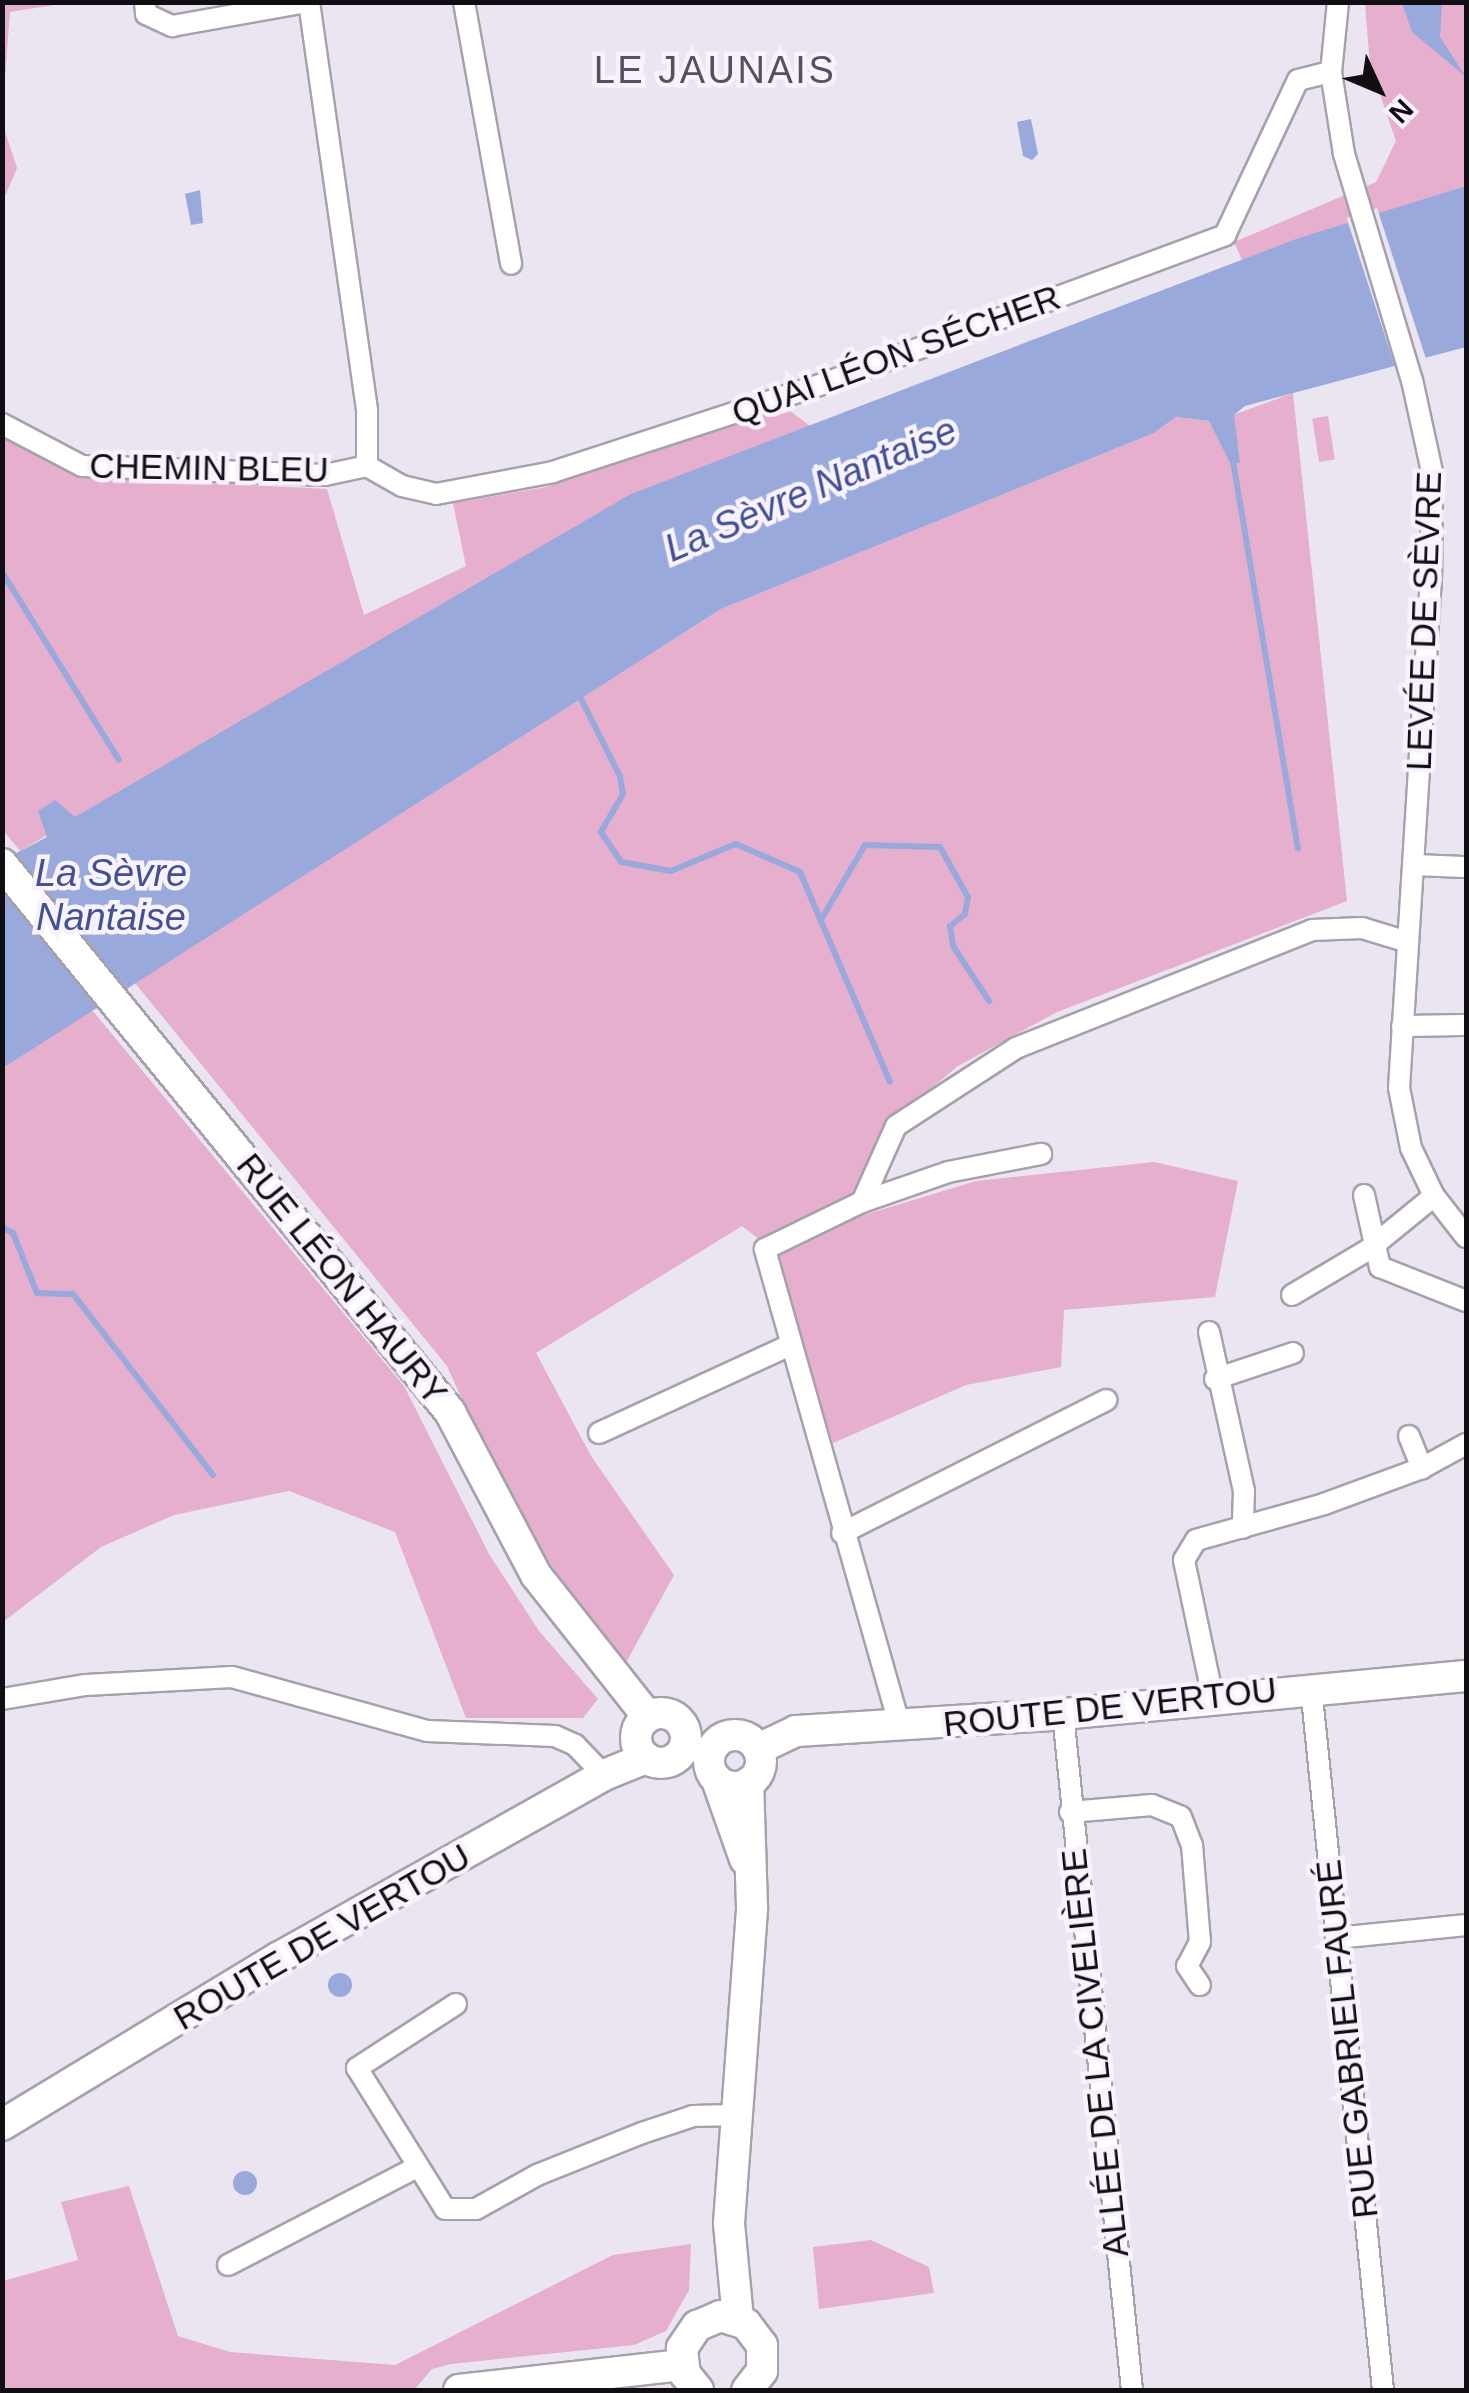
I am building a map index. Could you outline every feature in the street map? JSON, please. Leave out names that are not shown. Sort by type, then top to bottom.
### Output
[{"type":"street","points":[[145,2],[146,14],[172,26],[308,2],[367,411],[368,466]]},
{"type":"street","points":[[464,2],[510,264]]},
{"type":"street","name":"LEVÉE DE SÈVRE","points":[[1338,2],[1332,72],[1347,165],[1412,380],[1432,472],[1434,524],[1402,1026],[1401,1108],[1434,1196],[1466,1237]]},
{"type":"street","name":"QUAI LÉON SÉCHER","points":[[368,466],[402,486],[436,494],[552,472],[857,372],[1225,235],[1298,80],[1332,72]]},
{"type":"street","name":"CHEMIN BLEU","points":[[2,424],[82,466],[325,475],[368,466]]},
{"type":"street","name":"RUE LÉON HAURY","points":[[2,864],[436,1393],[473,1449],[536,1575],[648,1717]]},
{"type":"street","points":[[1413,865],[1466,868]]},
{"type":"street","points":[[862,1202],[896,1126],[1016,1048],[1312,930],[1362,928],[1408,942]]},
{"type":"street","points":[[1402,1026],[1466,1025]]},
{"type":"street","points":[[900,1727],[788,1346],[765,1250],[862,1202],[948,1172],[1042,1154]]},
{"type":"street","points":[[1364,1195],[1377,1236],[1380,1267],[1466,1302]]},
{"type":"street","points":[[1292,1295],[1368,1250],[1377,1236],[1434,1196]]},
{"type":"street","points":[[1210,1332],[1215,1379],[1244,1491],[1244,1528]]},
{"type":"street","points":[[599,1433],[788,1346]]},
{"type":"street","points":[[1215,1379],[1293,1353]]},
{"type":"street","points":[[842,1533],[1106,1400]]},
{"type":"street","points":[[1409,1436],[1422,1468]]},
{"type":"street","points":[[1213,1698],[1184,1560],[1196,1540],[1244,1528],[1422,1468],[1466,1444]]},
{"type":"street","name":"ROUTE DE VERTOU","points":[[758,1750],[796,1730],[900,1727],[1063,1714],[1466,1676]]},
{"type":"street","points":[[2,1699],[86,1685],[232,1677],[427,1731],[555,1736],[575,1745],[604,1775]]},
{"type":"street","name":"RUE GABRIEL FAURÉ","points":[[1311,1688],[1383,2390]]},
{"type":"street","points":[[723,2319],[734,2114],[752,1907],[748,1783],[760,1764],[758,1750],[740,1736],[718,1742],[684,1727],[670,1714],[648,1717],[637,1737],[659,1759],[714,1776],[732,1787],[748,1783]]},
{"type":"street","name":"ALLÉE DE LA CIVELIÈRE","points":[[1063,1714],[1132,2390]]},
{"type":"street","points":[[659,1759],[685,1746],[684,1727]]},
{"type":"street","points":[[718,1742],[709,1756],[748,1867]]},
{"type":"street","name":"ROUTE DE VERTOU","points":[[2,2125],[278,1958],[604,1775],[659,1759]]},
{"type":"street","points":[[1070,1812],[1152,1805],[1181,1817],[1192,1845],[1200,1942],[1186,1966],[1200,1985]]},
{"type":"street","points":[[1336,1938],[1466,1925]]},
{"type":"street","points":[[456,2004],[357,2068],[445,2208],[458,2212],[642,2132],[693,2116],[734,2114]]},
{"type":"street","points":[[228,2265],[417,2167]]},
{"type":"street","points":[[463,2390],[690,2378],[686,2339],[723,2319]]},
{"type":"street","points":[[723,2319],[756,2334],[764,2353],[762,2371],[747,2390]]},
{"type":"shaded area","points":[[3,2],[67,3],[10,12],[3,104]]},
{"type":"shaded area","points":[[1365,3],[1466,3],[1466,186],[1242,260],[1234,242],[1376,182],[1396,141],[1370,66]]},
{"type":"shaded area","points":[[2,122],[17,168],[3,201],[2,201]]},
{"type":"shaded area","points":[[1293,393],[1347,901],[1057,1012],[958,1066],[892,1121],[856,1189],[864,1215],[976,1181],[1154,1162],[1238,1181],[1215,1297],[1064,1310],[1061,1367],[966,1385],[833,1443],[773,1250],[742,1226],[536,1353],[591,1456],[674,1575],[622,1670],[506,1498],[447,1366],[135,983],[721,609],[1154,433],[1176,417],[1209,421],[1240,463],[1233,415]]},
{"type":"shaded area","points":[[785,407],[810,426],[631,495],[20,851],[2,829],[2,434],[80,476],[327,489],[364,615],[466,566],[453,503],[546,487]]},
{"type":"shaded area","points":[[1328,416],[1335,459],[1319,462],[1312,419]]},
{"type":"shaded area","points":[[92,1010],[404,1386],[489,1554],[539,1631],[598,1699],[583,1718],[466,1718],[395,1532],[289,1491],[174,1515],[101,1547],[3,1622],[3,1068]]},
{"type":"shaded area","points":[[129,2186],[178,2336],[230,2352],[395,2365],[613,2255],[691,2244],[689,2290],[666,2331],[634,2345],[451,2364],[432,2369],[414,2390],[3,2390],[3,2281],[78,2260],[61,2202]]},
{"type":"shaded area","points":[[871,2240],[929,2267],[934,2293],[819,2309],[813,2247]]},
{"type":"water","points":[[1402,3],[1442,3],[1440,37],[1466,77],[1412,32]]},
{"type":"water","points":[[1031,119],[1038,154],[1032,160],[1023,156],[1017,122]]},
{"type":"water","name":"La Sèvre Nantaise","points":[[1466,186],[1466,347],[1245,406],[1234,415],[1240,463],[1230,463],[1209,421],[1176,417],[1154,433],[721,609],[3,1068],[3,860],[47,837],[38,811],[55,800],[75,817],[631,494],[1296,239]]},
{"type":"water","points":[[200,190],[203,223],[191,225],[185,194]]},
{"type":"water","points":[[340,1973],[352,1985],[340,1997],[328,1985]]},
{"type":"water","points":[[245,2171],[257,2183],[245,2195],[233,2183]]},
{"type":"pier","points":[[1377,208],[1426,359],[1396,369],[1347,218]]},
{"type":"waterway","points":[[1232,455],[1298,848]]},
{"type":"waterway","points":[[2,572],[119,760]]},
{"type":"waterway","points":[[577,691],[620,776],[623,794],[601,832],[621,862],[671,871],[736,844],[800,872],[890,1082]]},
{"type":"waterway","points":[[822,918],[865,845],[940,847],[968,897],[965,914],[950,926],[953,946],[989,1001]]},
{"type":"waterway","points":[[2,1227],[13,1233],[37,1293],[73,1294],[213,1475]]},
{"type":"district","name":"LE JAUNAIS","points":[[715,71]]}]
